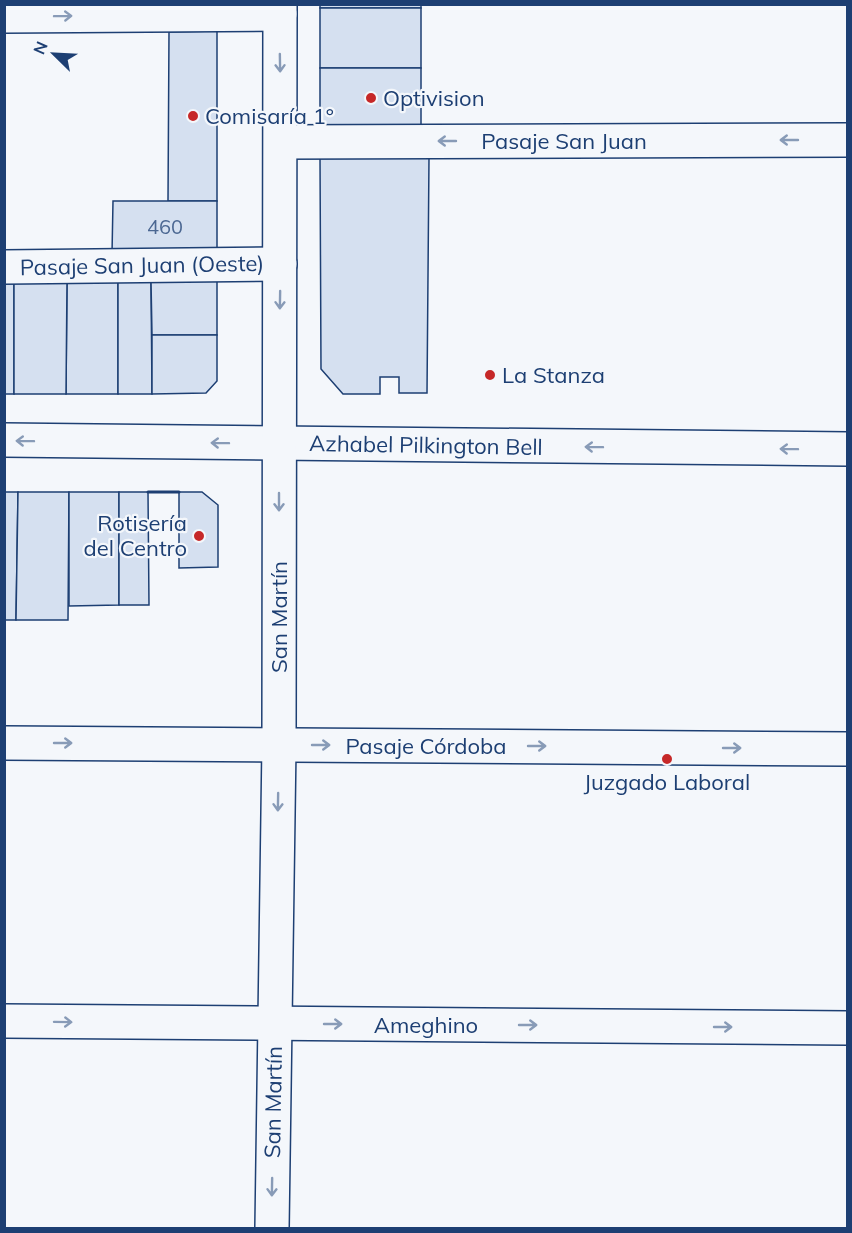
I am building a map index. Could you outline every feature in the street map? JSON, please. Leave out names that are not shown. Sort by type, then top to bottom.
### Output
[{"type":"street","points":[[4,16],[280,9]]},
{"type":"street","name":"San Martín","points":[[272,1228],[279,745],[280,9]]},
{"type":"street","name":"Pasaje San Juan","points":[[281,142],[848,140]]},
{"type":"street","name":"Pasaje San Juan (Oeste)","points":[[4,267],[280,264]]},
{"type":"street","name":"Azhabel Pilkington Bell","points":[[4,440],[848,449]]},
{"type":"street","name":"Pasaje Córdoba","points":[[4,743],[848,749]]},
{"type":"street","name":"Ameghino","points":[[4,1021],[848,1028]]},
{"type":"building","points":[[320,4],[421,4],[421,8],[320,8]]},
{"type":"building","points":[[320,8],[421,8],[421,68],[320,68]]},
{"type":"building","name":"Comisaría 1°","points":[[217,31],[217,201],[168,201],[169,32]]},
{"type":"building","name":"Optivision","points":[[320,68],[421,68],[421,128],[320,128]]},
{"type":"building","points":[[320,157],[429,158],[427,393],[399,393],[399,377],[380,377],[380,394],[343,394],[321,369]]},
{"type":"building","points":[[113,201],[217,201],[217,254],[112,254]]},
{"type":"building","points":[[118,281],[118,394],[66,394],[67,282]]},
{"type":"building","points":[[118,281],[151,281],[152,394],[118,394]]},
{"type":"building","points":[[151,281],[217,281],[217,335],[152,335]]},
{"type":"building","points":[[4,282],[14,282],[14,394],[4,394]]},
{"type":"building","points":[[14,282],[67,282],[66,394],[14,394]]},
{"type":"building","points":[[152,335],[217,335],[217,381],[206,393],[152,394]]},
{"type":"building","points":[[4,492],[18,492],[16,620],[4,620]]},
{"type":"building","points":[[18,492],[69,492],[68,620],[16,620]]},
{"type":"building","points":[[69,492],[119,492],[119,605],[69,606]]},
{"type":"building","points":[[119,492],[148,492],[149,605],[119,605]]},
{"type":"building","name":"Rotisería del Centro","points":[[179,492],[202,492],[218,505],[218,567],[179,568]]},
{"type":"wall","points":[[148,492],[179,492]]},
{"type":"place","name":"Optivision","points":[[371,98]]},
{"type":"place","name":"Comisaría 1°","points":[[193,116]]},
{"type":"place","name":"La Stanza","points":[[490,375]]},
{"type":"place","name":"Rotisería del Centro","points":[[199,536]]},
{"type":"place","name":"Juzgado Laboral","points":[[667,759]]}]
